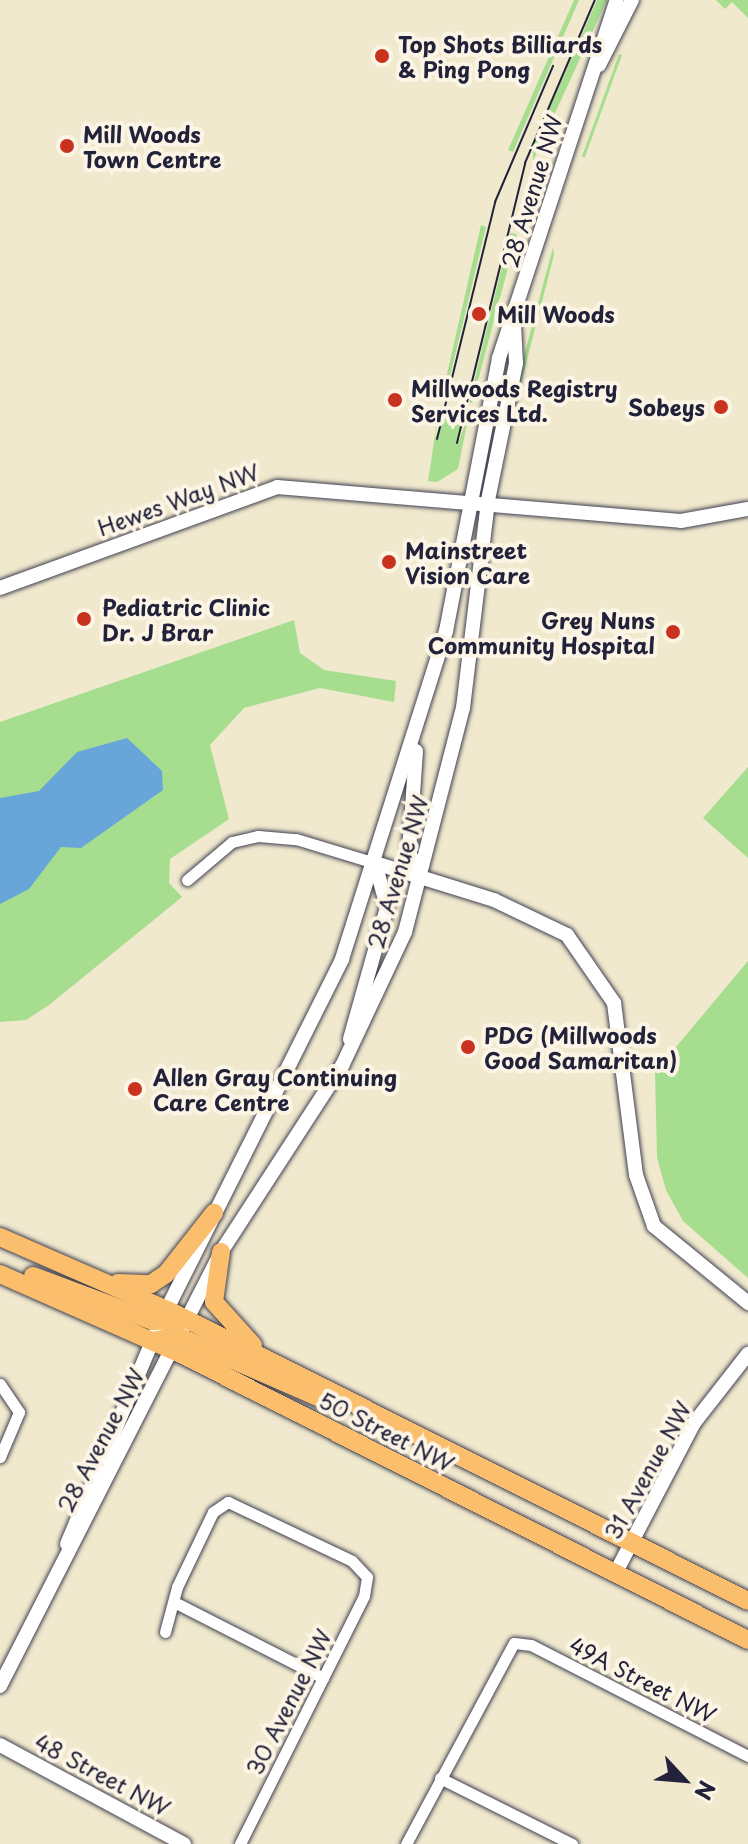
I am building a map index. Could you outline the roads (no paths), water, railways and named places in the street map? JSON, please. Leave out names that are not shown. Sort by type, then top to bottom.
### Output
[{"type":"main road","points":[[98,1280],[157,1281],[214,1213]]},
{"type":"main road","points":[[0,1237],[98,1280],[164,1316],[178,1335],[388,1420]]},
{"type":"main road","points":[[221,1252],[214,1302],[254,1346],[306,1379]]},
{"type":"main road","points":[[0,1266],[164,1316]]},
{"type":"main road","points":[[0,1274],[152,1341],[178,1335]]},
{"type":"main road","name":"50 Street NW","points":[[178,1335],[306,1379],[748,1601]]},
{"type":"main road","name":"50 Street NW","points":[[178,1335],[748,1640]]},
{"type":"street","name":"28 Avenue NW","points":[[0,1686],[67,1544],[152,1341],[342,959],[375,863],[458,586],[499,358],[514,325],[617,0]]},
{"type":"street","name":"28 Avenue NW","points":[[594,71],[632,0]]},
{"type":"street","name":"28 Avenue NW","points":[[67,1544],[221,1252],[342,1066],[405,932],[463,708],[488,500],[516,363],[514,325]]},
{"type":"street","name":"Hewes Way NW","points":[[0,588],[277,487],[472,498],[681,521],[748,509]]},
{"type":"street","points":[[418,720],[409,852],[421,879]]},
{"type":"street","points":[[187,880],[232,842],[258,836],[296,839],[533,917],[567,935],[591,964],[614,1003],[636,1175],[654,1226],[748,1303]]},
{"type":"street","points":[[342,1066],[387,907],[375,863]]},
{"type":"street","name":"31 Avenue NW","points":[[616,1572],[694,1423],[748,1354]]},
{"type":"street","points":[[0,1384],[14,1396],[18,1417],[0,1457]]},
{"type":"street","name":"30 Avenue NW","points":[[178,1604],[177,1587],[213,1512],[228,1502],[352,1561],[367,1577],[323,1678],[240,1844]]},
{"type":"street","points":[[165,1632],[178,1604],[323,1678]]},
{"type":"street","name":"49A Street NW","points":[[440,1778],[504,1650],[519,1641],[748,1756]]},
{"type":"street","name":"48 Street NW","points":[[0,1745],[184,1844]]},
{"type":"street","points":[[406,1844],[440,1778],[572,1844]]},
{"type":"water","points":[[127,738],[162,771],[163,790],[81,848],[61,847],[29,889],[0,904],[0,798],[39,791],[77,752]]},
{"type":"tram line","points":[[457,443],[525,163],[595,0]]},
{"type":"tram line","points":[[437,439],[495,202],[553,66]]},
{"type":"place","name":"Top Shots Billiards & Ping Pong","points":[[382,56]]},
{"type":"place","name":"Mill Woods Town Centre","points":[[67,146]]},
{"type":"place","name":"Mill Woods","points":[[479,314]]},
{"type":"place","name":"Millwoods Registry Services Ltd.","points":[[395,400]]},
{"type":"place","name":"Sobeys","points":[[721,407]]},
{"type":"place","name":"Mainstreet Vision Care","points":[[389,562]]},
{"type":"place","name":"Pediatric Clinic Dr. J Brar","points":[[84,619]]},
{"type":"place","name":"Grey Nuns Community Hospital","points":[[673,632]]},
{"type":"place","name":"PDG (Millwoods Good Samaritan)","points":[[468,1047]]},
{"type":"place","name":"Allen Gray Continuing Care Centre","points":[[135,1089]]}]
